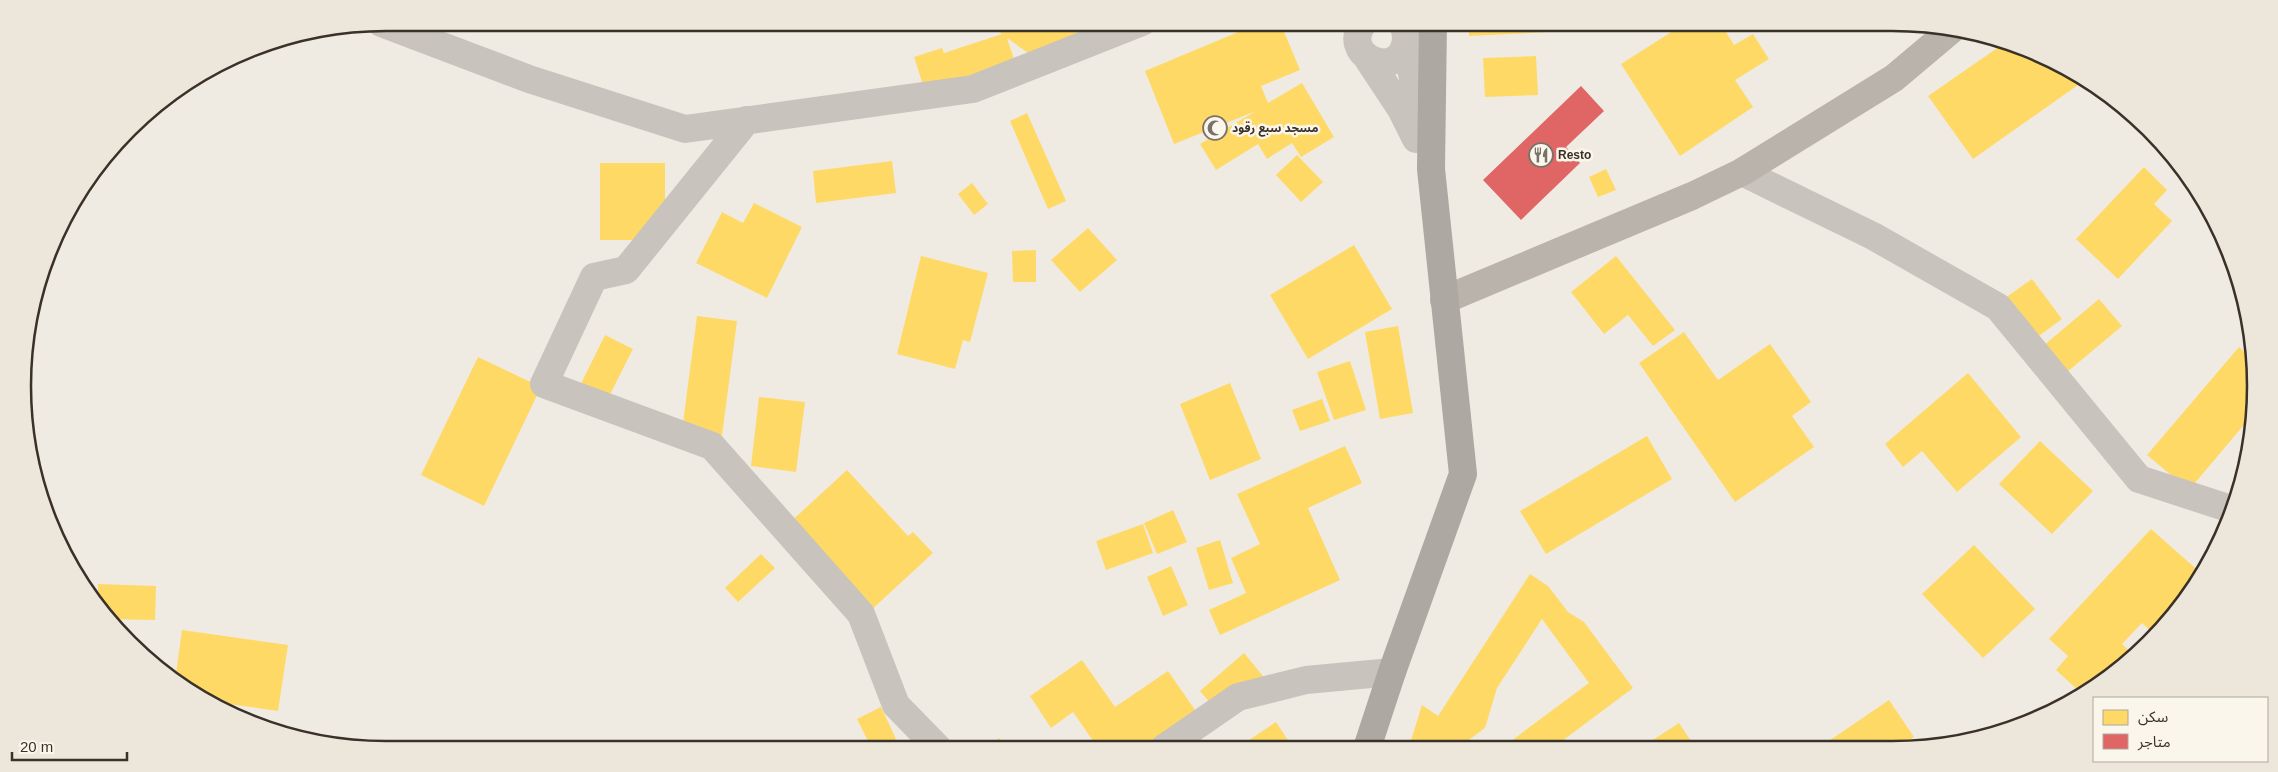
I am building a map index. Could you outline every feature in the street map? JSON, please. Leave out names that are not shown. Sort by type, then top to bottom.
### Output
[{"type":"main road","points":[[1369,741],[1463,474],[1431,169],[1433,31]]},
{"type":"main road","points":[[1444,300],[1742,172],[1894,78],[1945,35]]},
{"type":"street","points":[[402,31],[528,79],[685,129],[973,90],[1120,31]]},
{"type":"street","points":[[1403,33],[1431,169]]},
{"type":"street","points":[[1357,36],[1375,62],[1391,61],[1404,50],[1403,33]]},
{"type":"street","points":[[1357,36],[1401,109],[1431,169]]},
{"type":"street","points":[[747,120],[626,270],[594,277],[544,384],[712,446],[861,614],[896,705],[931,741]]},
{"type":"street","points":[[1742,172],[1873,236],[1998,307],[2139,479],[2225,507]]},
{"type":"street","points":[[1174,741],[1238,697],[1306,680],[1392,672]]},
{"type":"building: سكن","points":[[998,31],[1084,31],[1055,72],[1007,38],[1016,65],[926,94],[914,57],[942,48],[944,53],[1002,34]]},
{"type":"building: سكن","points":[[1241,31],[1284,31],[1300,70],[1261,86],[1268,103],[1302,83],[1334,137],[1301,157],[1292,143],[1267,159],[1258,144],[1216,170],[1200,144],[1256,111],[1174,144],[1145,71]]},
{"type":"building: سكن","points":[[1469,31],[1569,31],[1469,36]]},
{"type":"building: سكن","points":[[1673,31],[1725,31],[1734,45],[1753,34],[1769,59],[1735,80],[1753,107],[1680,156],[1621,64]]},
{"type":"building: سكن","points":[[1998,47],[2028,58],[2078,85],[1973,159],[1928,96]]},
{"type":"building: سكن","points":[[1536,56],[1538,95],[1485,97],[1483,58]]},
{"type":"building: سكن","points":[[1027,113],[1066,201],[1048,209],[1010,121]]},
{"type":"building: سكن","points":[[1297,155],[1323,182],[1301,202],[1276,175]]},
{"type":"building: سكن","points":[[892,161],[896,193],[816,203],[813,171]]},
{"type":"building: سكن","points":[[600,163],[665,163],[665,240],[600,240]]},
{"type":"building: سكن","points":[[2144,167],[2167,190],[2154,204],[2172,221],[2118,279],[2076,239]]},
{"type":"building: سكن","points":[[1606,169],[1616,190],[1598,197],[1589,177]]},
{"type":"building: سكن","points":[[972,183],[988,204],[974,215],[958,194]]},
{"type":"building: سكن","points":[[754,203],[802,227],[767,298],[696,263],[722,212],[743,223]]},
{"type":"building: سكن","points":[[1088,228],[1117,260],[1080,292],[1051,260]]},
{"type":"building: سكن","points":[[1354,245],[1392,309],[1308,359],[1270,295]]},
{"type":"building: سكن","points":[[1036,250],[1036,282],[1013,282],[1012,251]]},
{"type":"building: سكن","points":[[921,256],[988,273],[970,342],[963,340],[955,369],[897,354]]},
{"type":"building: سكن","points":[[1616,256],[1675,330],[1653,346],[1628,315],[1604,334],[1571,292]]},
{"type":"building: سكن","points":[[2032,279],[2062,319],[2028,344],[1998,303]]},
{"type":"building: سكن","points":[[2099,299],[2122,326],[2048,388],[2025,361]]},
{"type":"building: سكن","points":[[697,316],[737,321],[720,451],[680,446]]},
{"type":"building: سكن","points":[[1398,326],[1413,413],[1380,419],[1365,332]]},
{"type":"building: سكن","points":[[1684,332],[1718,380],[1770,344],[1811,402],[1792,416],[1814,447],[1735,502],[1639,363]]},
{"type":"building: سكن","points":[[605,335],[633,349],[598,418],[571,404]]},
{"type":"building: سكن","points":[[2239,347],[2245,353],[2246,363],[2245,424],[2189,490],[2147,455]]},
{"type":"building: سكن","points":[[478,357],[541,387],[484,506],[421,475]]},
{"type":"building: سكن","points":[[1350,361],[1366,410],[1334,420],[1317,372]]},
{"type":"building: سكن","points":[[1968,373],[2021,437],[1957,492],[1922,451],[1903,467],[1885,444]]},
{"type":"building: سكن","points":[[1230,383],[1261,459],[1210,480],[1180,404]]},
{"type":"building: سكن","points":[[759,397],[805,402],[796,472],[751,466]]},
{"type":"building: سكن","points":[[1322,399],[1330,421],[1300,431],[1292,410]]},
{"type":"building: سكن","points":[[1647,436],[1672,479],[1546,554],[1520,511]]},
{"type":"building: سكن","points":[[2040,441],[2093,491],[2052,534],[1999,484]]},
{"type":"building: سكن","points":[[1345,446],[1362,483],[1308,508],[1340,580],[1220,635],[1209,610],[1246,593],[1231,558],[1260,544],[1237,494]]},
{"type":"building: سكن","points":[[847,470],[908,536],[913,532],[933,553],[868,613],[787,525]]},
{"type":"building: سكن","points":[[1173,510],[1187,542],[1157,554],[1144,523]]},
{"type":"building: سكن","points":[[1143,524],[1153,553],[1106,570],[1096,541]]},
{"type":"building: سكن","points":[[2151,529],[2196,568],[2173,602],[2150,630],[2142,623],[2122,644],[2129,650],[2076,689],[2056,670],[2068,656],[2049,639]]},
{"type":"building: سكن","points":[[1220,540],[1233,583],[1209,590],[1196,548]]},
{"type":"building: سكن","points":[[1974,545],[2035,609],[1983,658],[1922,594]]},
{"type":"building: سكن","points":[[761,554],[775,568],[738,602],[725,588]]},
{"type":"building: سكن","points":[[1171,566],[1188,605],[1163,616],[1147,577]]},
{"type":"building: سكن","points":[[1530,574],[1548,586],[1568,612],[1584,622],[1633,688],[1562,741],[1511,741],[1589,683],[1542,619],[1497,688],[1485,728],[1467,741],[1411,741],[1422,705],[1438,716]]},
{"type":"building: سكن","points":[[98,584],[156,586],[155,620],[118,619],[98,592]]},
{"type":"building: سكن","points":[[182,630],[288,645],[278,711],[229,704],[176,672]]},
{"type":"building: سكن","points":[[1244,653],[1267,681],[1223,718],[1200,691]]},
{"type":"building: سكن","points":[[1082,660],[1115,707],[1168,671],[1202,720],[1177,741],[1093,741],[1073,712],[1051,728],[1030,696]]},
{"type":"building: سكن","points":[[1889,700],[1914,737],[1909,740],[1829,741]]},
{"type":"building: سكن","points":[[881,707],[896,739],[892,741],[868,741],[857,719]]},
{"type":"building: سكن","points":[[1276,722],[1288,741],[1248,741]]},
{"type":"building: سكن","points":[[1679,723],[1691,741],[1651,741]]},
{"type":"building: متاجر","name":"Resto","points":[[1581,86],[1604,111],[1566,147],[1580,163],[1521,220],[1483,180]]},
{"type":"place","name":"مسجد سبع رقود","points":[[1215,128]]},
{"type":"place","name":"Resto","points":[[1541,155]]}]
